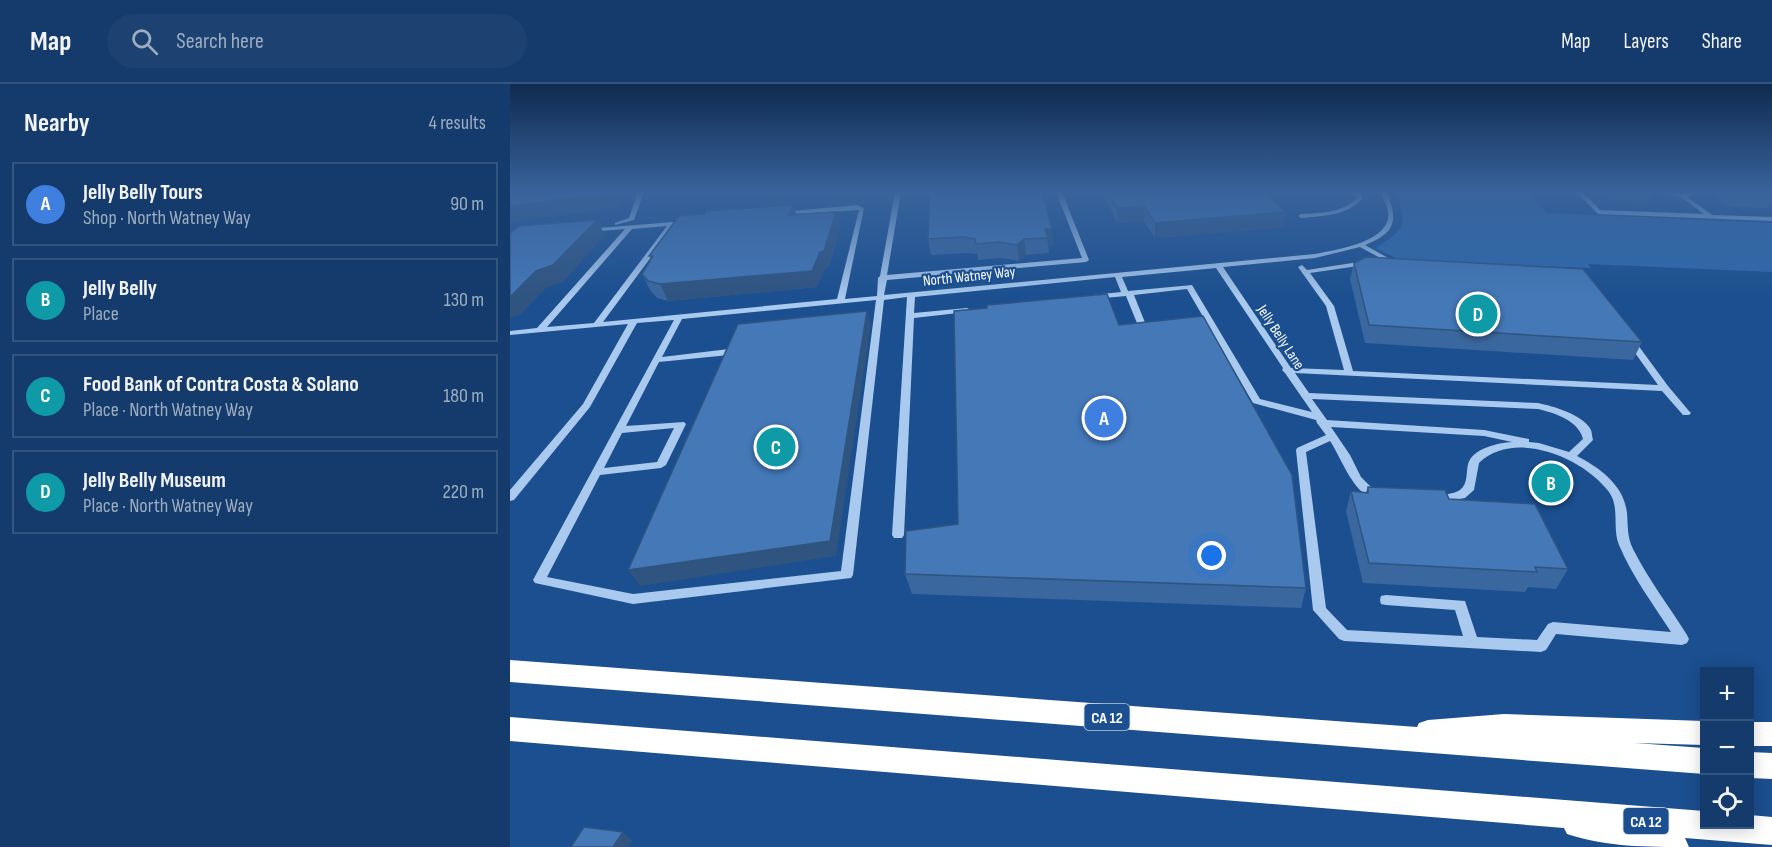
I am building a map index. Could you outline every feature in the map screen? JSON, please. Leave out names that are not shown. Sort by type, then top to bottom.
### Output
[{"type":"highway","name":"CA 12","points":[[510,671],[1700,761]]},
{"type":"highway","points":[[1371,737],[1504,726],[1700,733]]},
{"type":"highway","name":"CA 12","points":[[510,729],[1772,831]]},
{"type":"highway","points":[[1754,734],[1772,734]]},
{"type":"highway","points":[[1754,765],[1772,766]]},
{"type":"highway","points":[[1520,811],[1674,847]]},
{"type":"street","points":[[602,229],[606,228]]},
{"type":"street","points":[[578,231],[622,228]]},
{"type":"street","points":[[540,330],[629,228]]},
{"type":"street","points":[[596,325],[669,228]]},
{"type":"street","points":[[840,302],[858,228]]},
{"type":"street","points":[[680,317],[539,580],[633,599],[848,575],[882,278],[891,228]]},
{"type":"street","points":[[882,278],[1086,260],[1073,228]]},
{"type":"street","name":"North Watney Way","points":[[510,333],[1293,258],[1343,251],[1360,245],[1384,232],[1387,228]]},
{"type":"street","points":[[1360,245],[1395,264]]},
{"type":"street","points":[[1293,258],[1330,306],[1349,373]]},
{"type":"street","points":[[1306,272],[1353,264],[1407,264]]},
{"type":"street","name":"Jelly Belly Lane","points":[[1218,266],[1345,455],[1350,472],[1359,485],[1373,494],[1393,498]]},
{"type":"street","points":[[1119,275],[1143,328],[1165,326]]},
{"type":"street","points":[[1089,297],[1189,287],[1256,400],[1320,420],[1484,433],[1513,438],[1571,456],[1596,471],[1615,493],[1623,513],[1620,526],[1625,547],[1682,639],[1553,628],[1541,646],[1344,635],[1320,610],[1301,450],[1332,436]]},
{"type":"street","points":[[898,535],[911,295]]},
{"type":"street","points":[[911,316],[970,310]]},
{"type":"street","points":[[510,497],[587,405],[634,321]]},
{"type":"street","points":[[1198,322],[1209,321]]},
{"type":"street","points":[[1623,331],[1686,413]]},
{"type":"street","points":[[656,360],[729,352]]},
{"type":"street","points":[[1286,370],[1665,388]]},
{"type":"street","points":[[1304,396],[1538,406],[1558,410],[1574,419],[1586,430],[1588,440],[1571,456]]},
{"type":"street","points":[[597,472],[662,465],[681,424],[619,430]]},
{"type":"street","points":[[1437,500],[1461,495],[1470,487],[1473,462],[1489,450],[1517,444],[1545,448]]},
{"type":"street","points":[[1386,600],[1460,605],[1472,642]]},
{"type":"shaded area","points":[[1400,228],[1772,228],[1772,272],[1588,264],[1591,268],[1400,260],[1375,248]]},
{"type":"building","points":[[517,228],[590,228],[553,265],[536,271],[510,297],[510,233]]},
{"type":"building","points":[[670,228],[831,228],[824,251],[820,252],[812,271],[660,284],[648,281],[642,274],[653,256],[649,256]]},
{"type":"building","points":[[928,228],[1052,229],[1045,229],[1048,238],[1024,239],[1017,245],[999,242],[976,244],[975,239],[963,237],[928,239]]},
{"type":"building","points":[[1366,257],[1583,269],[1642,342],[1369,325],[1354,263]]},
{"type":"building","points":[[1107,294],[1119,325],[1203,316],[1292,475],[1306,588],[905,574],[906,531],[958,524],[954,311],[987,308],[987,305]]},
{"type":"building","points":[[867,311],[830,541],[628,570],[738,324]]},
{"type":"building","points":[[1368,487],[1445,490],[1449,499],[1535,504],[1568,569],[1535,567],[1537,572],[1369,563],[1351,491],[1368,493]]},
{"type":"building","points":[[584,827],[623,832],[613,847],[571,847]]},
{"type":"place","name":"Jelly Belly Museum","points":[[1478,314]]},
{"type":"place","name":"Jelly Belly Tours","points":[[1104,418]]},
{"type":"place","name":"Food Bank of Contra Costa & Solano","points":[[776,447]]},
{"type":"place","name":"Jelly Belly","points":[[1551,483]]}]
